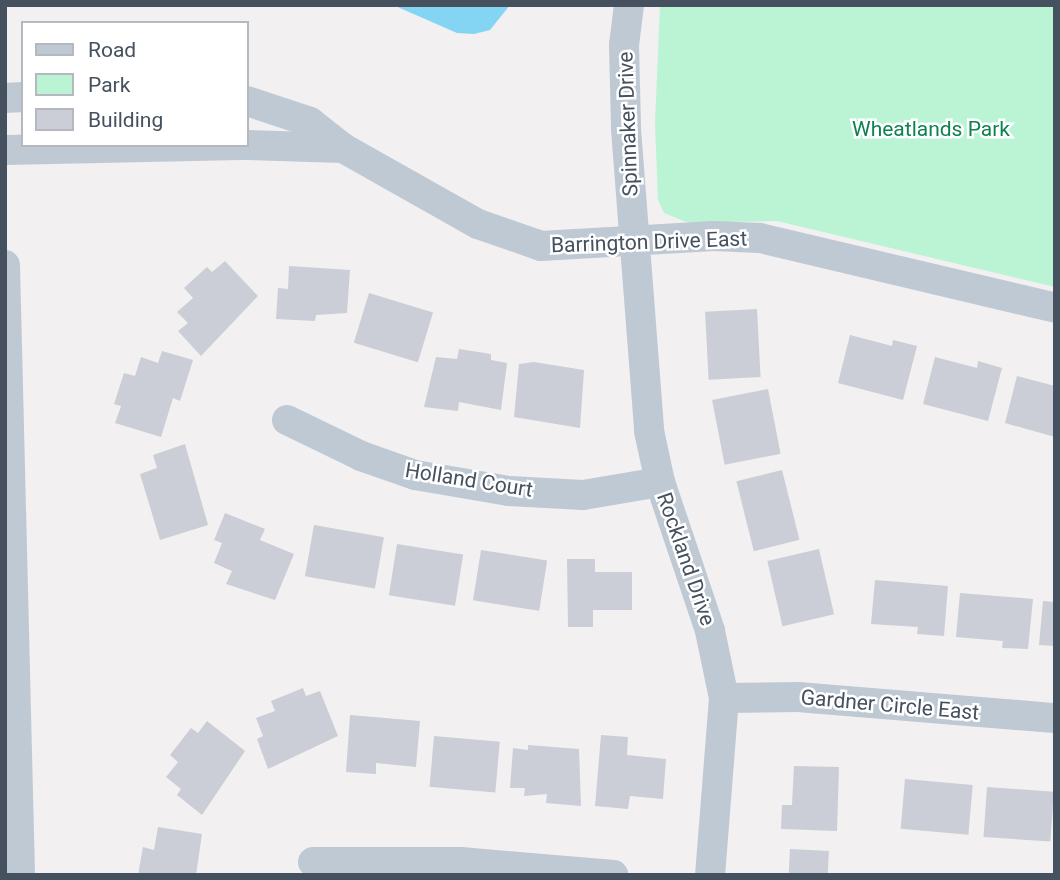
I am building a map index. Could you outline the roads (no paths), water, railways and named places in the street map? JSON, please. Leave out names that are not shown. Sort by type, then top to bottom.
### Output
[{"type":"street","name":"Spinnaker Drive","points":[[629,5],[625,59],[633,243]]},
{"type":"street","name":"Barrington Drive East","points":[[248,102],[310,122],[342,148],[478,224],[511,238],[541,246],[633,243],[714,236],[760,238],[808,246],[1055,308]]},
{"type":"street","name":"Barrington Drive East","points":[[248,145],[342,148]]},
{"type":"street","points":[[5,150],[147,147]]},
{"type":"street","name":"Rockland Drive","points":[[633,243],[648,418],[660,482],[710,631],[724,698],[710,875]]},
{"type":"street","points":[[5,265],[20,875]]},
{"type":"street","name":"Holland Court","points":[[287,420],[361,456],[415,475],[509,491],[583,495],[660,482]]},
{"type":"street","name":"Gardner Circle East","points":[[724,698],[798,696],[1055,718]]},
{"type":"street","points":[[313,862],[461,862],[613,875]]},
{"type":"water","points":[[393,5],[510,5],[490,30],[474,34],[457,33]]},
{"type":"park label","name":"Wheatlands Park","points":[[931,129]]}]
